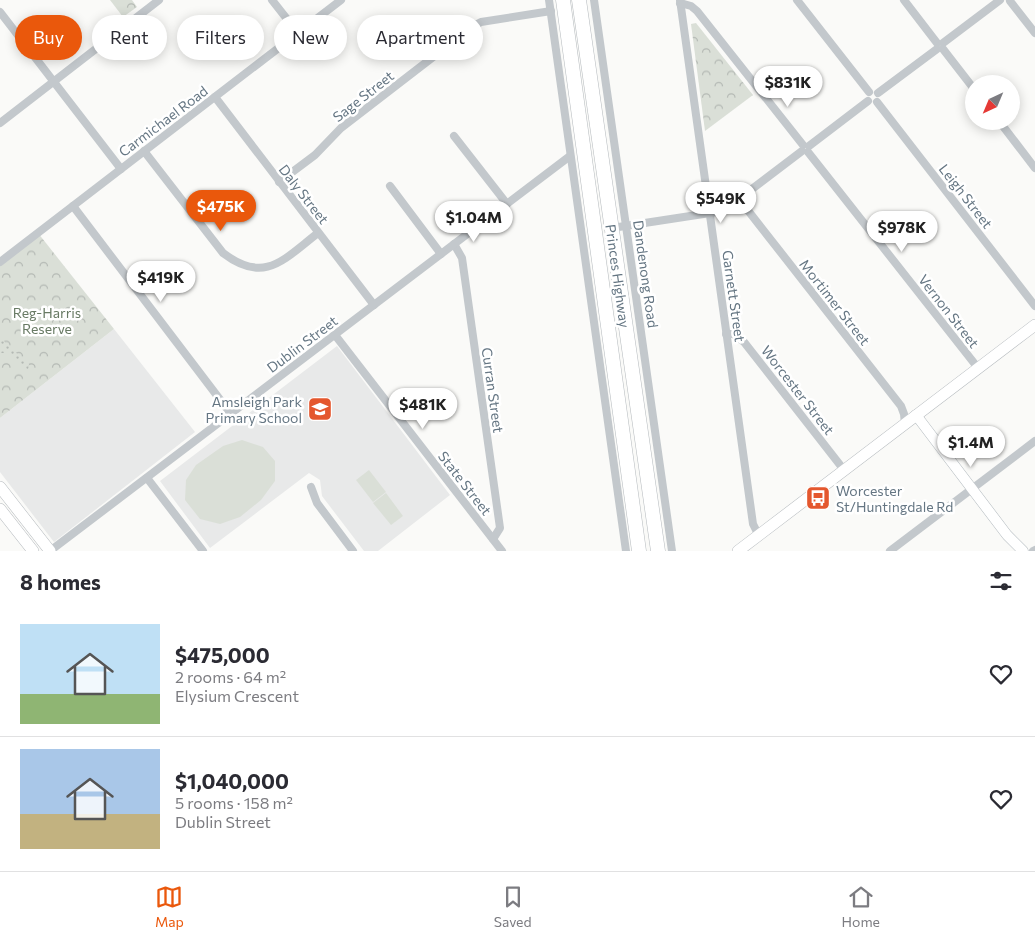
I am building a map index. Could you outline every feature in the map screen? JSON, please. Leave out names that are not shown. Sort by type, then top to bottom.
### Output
[{"type":"highway","name":"Princes Highway","points":[[562,0],[604,293],[638,551]]},
{"type":"highway","name":"Princes Highway","points":[[580,0],[657,547]]},
{"type":"main road","points":[[738,551],[1035,325]]},
{"type":"main road","points":[[0,487],[50,551]]},
{"type":"main road","points":[[0,509],[33,551]]},
{"type":"street","points":[[0,122],[159,0]]},
{"type":"street","points":[[272,0],[284,15]]},
{"type":"street","name":"Carmichael Road","points":[[321,15],[341,0]]},
{"type":"street","points":[[549,0],[625,548],[638,551],[657,547]]},
{"type":"street","name":"Dandenong Road","points":[[594,0],[672,551]]},
{"type":"street","points":[[797,0],[869,92]]},
{"type":"street","points":[[904,0],[965,78]]},
{"type":"street","points":[[878,93],[1000,0],[1005,2],[1010,0],[1035,33]]},
{"type":"street","name":"Vernon Street","points":[[680,2],[691,6],[697,11],[978,368]]},
{"type":"street","name":"Garnett Street","points":[[680,2],[753,524],[758,536]]},
{"type":"street","name":"Sage Street","points":[[279,182],[315,155],[341,128],[472,26],[481,22],[550,10]]},
{"type":"street","points":[[0,12],[121,169]]},
{"type":"street","name":"Carmichael Road","points":[[0,262],[274,52]]},
{"type":"street","points":[[869,92],[874,90],[878,93]]},
{"type":"street","points":[[868,101],[867,95],[869,92]]},
{"type":"street","points":[[868,101],[872,103],[877,102],[878,93]]},
{"type":"street","name":"Daly Street","points":[[215,97],[374,305]]},
{"type":"street","points":[[612,228],[723,211],[868,101]]},
{"type":"street","name":"Leigh Street","points":[[877,102],[1035,306]]},
{"type":"street","points":[[1006,130],[1035,168]]},
{"type":"street","points":[[454,136],[507,204]]},
{"type":"street","points":[[144,151],[223,253],[235,262],[248,268],[260,269],[276,265],[318,233]]},
{"type":"street","name":"Dublin Street","points":[[50,551],[570,156]]},
{"type":"street","points":[[390,186],[441,254]]},
{"type":"street","name":"Mortimer Street","points":[[739,200],[901,406],[905,424]]},
{"type":"street","points":[[73,206],[231,414]]},
{"type":"street","name":"Curran Street","points":[[454,244],[462,258],[500,528],[493,539]]},
{"type":"street","points":[[589,295],[604,293]]},
{"type":"street","name":"Worcester Street","points":[[726,334],[733,334],[744,342],[844,470]]},
{"type":"street","name":"State Street","points":[[335,335],[502,551]]},
{"type":"street","points":[[916,415],[1007,535],[1023,551]]},
{"type":"street","points":[[890,551],[1035,440]]},
{"type":"street","points":[[147,478],[203,551]]},
{"type":"street","points":[[311,487],[317,503],[353,551]]},
{"type":"street","points":[[1007,535],[1016,551]]},
{"type":"shaded area","points":[[114,329],[195,432],[54,542],[0,472],[0,418]]},
{"type":"shaded area","name":"Amsleigh Park Primary School","points":[[337,346],[450,495],[378,551],[364,551],[322,496],[320,480],[309,473],[210,548],[160,481]]},
{"type":"green space","points":[[110,0],[132,0],[137,7],[126,15],[121,15]]},
{"type":"green space","points":[[696,23],[753,95],[705,131],[691,24]]},
{"type":"green space","name":"Reg-Harris Reserve","points":[[38,233],[114,329],[0,418],[0,262]]},
{"type":"green space","points":[[0,334],[6,344],[29,364],[28,370],[25,371],[23,367],[5,353],[0,353]]},
{"type":"green space","points":[[242,440],[263,447],[275,461],[275,481],[261,500],[240,517],[220,524],[200,519],[185,500],[186,480],[196,465],[223,446]]},
{"type":"green space","points":[[369,470],[386,492],[373,502],[356,480]]},
{"type":"green space","points":[[386,493],[403,516],[391,525],[373,503]]},
{"type":"place","name":"Amsleigh Park Primary School","points":[[320,409]]},
{"type":"place","name":"Worcester St/Huntingdale Rd","points":[[818,498]]}]
